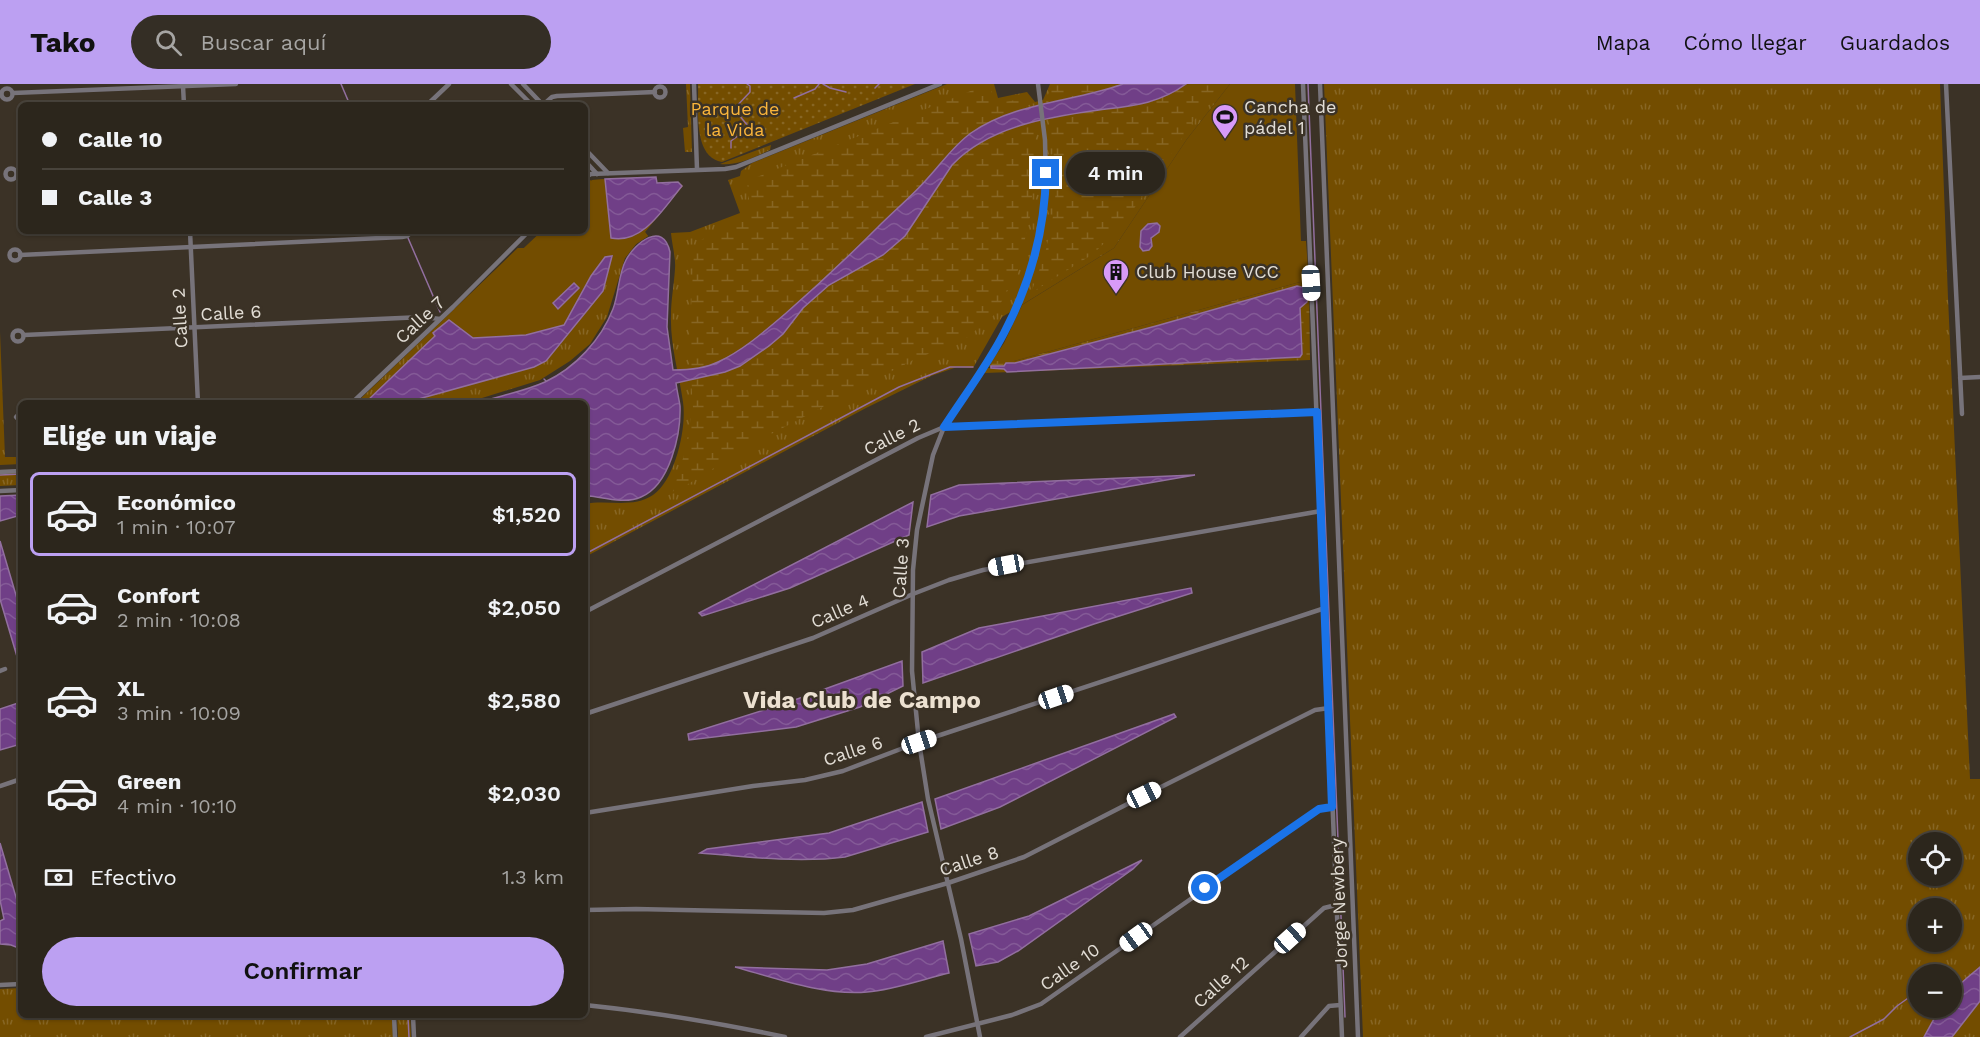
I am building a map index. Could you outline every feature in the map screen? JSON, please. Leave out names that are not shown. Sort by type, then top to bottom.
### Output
[{"type":"street","points":[[13,93],[236,84]]},
{"type":"street","points":[[430,102],[449,84]]},
{"type":"street","points":[[511,84],[529,102]]},
{"type":"street","points":[[523,84],[540,102]]},
{"type":"street","points":[[694,84],[697,169]]},
{"type":"street","points":[[588,176],[591,174],[736,167],[940,84]]},
{"type":"street","name":"Calle 3","points":[[980,1037],[961,939],[928,799],[919,742],[912,671],[913,594],[917,530],[933,455],[944,427],[1004,334],[1023,290],[1040,234],[1046,186],[1044,122],[1038,84]]},
{"type":"street","points":[[1303,84],[1341,1037]]},
{"type":"street","name":"Jorge Newbery","points":[[1320,84],[1358,1037]]},
{"type":"street","points":[[1946,84],[1962,414]]},
{"type":"street","points":[[183,86],[184,102]]},
{"type":"street","points":[[546,102],[557,96],[655,92]]},
{"type":"street","points":[[588,152],[608,173]]},
{"type":"street","points":[[588,164],[597,174]]},
{"type":"street","name":"Calle 2","points":[[190,234],[198,400]]},
{"type":"street","points":[[20,255],[402,237],[408,234]]},
{"type":"street","name":"Calle 7","points":[[355,400],[526,234]]},
{"type":"street","name":"Calle 6","points":[[24,335],[423,317],[440,319]]},
{"type":"street","points":[[1960,378],[1980,377]]},
{"type":"street","name":"Calle 2","points":[[588,610],[918,438],[944,427],[1317,412]]},
{"type":"street","points":[[0,472],[18,471]]},
{"type":"street","points":[[0,491],[18,490]]},
{"type":"street","name":"Calle 4","points":[[588,713],[813,638],[913,594],[983,570],[1321,511]]},
{"type":"street","name":"Calle 6","points":[[588,813],[805,780],[843,771],[919,742],[1324,608]]},
{"type":"street","name":"Calle 8","points":[[588,910],[824,913],[853,910],[948,883],[1024,858],[1144,795],[1316,710],[1329,708]]},
{"type":"street","points":[[0,786],[18,780]]},
{"type":"street","name":"Calle 10","points":[[926,1037],[1012,1016],[1041,1004],[1319,809],[1332,807]]},
{"type":"street","name":"Calle 12","points":[[1180,1037],[1324,908],[1336,905]]},
{"type":"street","points":[[0,985],[18,984]]},
{"type":"street","points":[[588,1005],[699,1020],[785,1037]]},
{"type":"street","points":[[1301,1037],[1329,1006],[1340,1005]]},
{"type":"street","points":[[394,1018],[395,1037]]},
{"type":"street","points":[[413,1018],[414,1037]]},
{"type":"green space","points":[[686,84],[690,84],[692,152],[685,152],[683,128],[688,127]]},
{"type":"green space","name":"Parque de la Vida","points":[[698,84],[915,84],[722,162],[712,158],[701,141]]},
{"type":"green space","points":[[947,84],[994,84],[998,98],[1027,92],[1035,102],[1043,100],[1050,84],[1230,84],[1187,139],[1114,248],[1002,317],[973,368],[957,367],[931,376],[588,555],[588,504],[637,502],[653,495],[668,478],[678,453],[684,413],[671,326],[675,265],[671,233],[690,232],[740,213],[728,180],[740,176],[741,171],[752,163]]},
{"type":"green space","points":[[988,84],[997,103],[1023,99],[1035,127],[1035,166],[1030,217],[1017,274],[994,315],[964,340],[913,360],[756,442],[672,494],[684,455],[693,408],[689,346],[694,253],[701,240],[740,220],[750,208],[747,181]]},
{"type":"green space","points":[[1052,84],[1219,84],[1122,226],[1093,254],[1031,293],[1045,254],[1055,207],[1056,171],[1046,100]]},
{"type":"green space","points":[[1230,84],[1295,84],[1301,241],[1306,241],[1309,282],[1300,282],[1014,361],[992,361],[1004,343],[1022,305],[1114,248],[1187,139]]},
{"type":"green space","points":[[1324,84],[1940,84],[1970,779],[1980,779],[1980,967],[1962,984],[1962,964],[1908,964],[1908,1018],[1934,1018],[1924,1037],[1363,1037]]},
{"type":"green space","points":[[771,145],[770,150],[745,160],[733,164],[720,164]]},
{"type":"green space","points":[[656,177],[657,183],[678,182],[683,186],[645,232],[648,236],[636,244],[625,258],[607,317],[590,344],[570,361],[540,380],[476,400],[359,400],[518,248],[524,248],[539,234],[588,234],[588,180]]},
{"type":"green space","points":[[605,179],[608,212],[639,233],[644,231],[648,236],[636,244],[625,258],[605,257],[591,276],[564,325],[526,335],[473,338],[446,318],[518,248],[524,248],[539,234],[588,234],[588,180]]},
{"type":"green space","points":[[1300,282],[1309,282],[1310,360],[984,373],[991,368],[989,366],[992,361],[1014,361]]},
{"type":"green space","points":[[0,332],[5,457],[18,457],[18,464],[0,465]]},
{"type":"green space","points":[[18,472],[18,485],[0,486],[0,473]]},
{"type":"green space","points":[[18,988],[18,1018],[392,1018],[393,1037],[0,1037],[0,989]]},
{"type":"green space","points":[[1980,1001],[1980,1037],[1952,1037]]},
{"type":"green space","points":[[397,1018],[410,1018],[411,1037],[398,1037]]},
{"type":"water","points":[[1123,84],[1186,84],[1166,96],[1144,103],[1040,120],[1020,126],[1001,132],[967,152],[952,165],[905,236],[883,255],[829,285],[803,308],[783,334],[769,346],[740,366],[725,372],[676,383],[680,417],[676,444],[659,482],[641,497],[622,500],[588,496],[588,400],[488,400],[545,382],[567,369],[586,352],[602,332],[608,320],[615,303],[621,272],[626,260],[636,247],[649,238],[661,237],[670,252],[667,327],[673,370],[707,366],[727,358],[769,328],[844,260],[971,133],[1007,115]]},
{"type":"water","points":[[656,177],[657,183],[678,182],[682,186],[661,213],[643,230],[623,239],[611,238],[605,179]]},
{"type":"water","points":[[1157,223],[1160,226],[1159,232],[1151,238],[1152,246],[1149,250],[1143,251],[1140,247],[1141,231],[1148,224]]},
{"type":"water","points":[[612,256],[603,291],[546,361],[534,367],[415,400],[368,400],[435,336],[433,333],[449,320],[473,338],[526,335],[564,325],[591,276],[605,257]]},
{"type":"water","points":[[574,283],[579,288],[558,309],[553,303]]},
{"type":"water","points":[[1297,286],[1307,288],[1307,302],[1300,308],[1302,354],[1300,357],[1007,372],[1004,369],[991,368],[991,366],[1004,366],[1006,363],[1015,363],[1156,326]]},
{"type":"water","points":[[1195,475],[959,516],[927,527],[931,495],[959,485]]},
{"type":"water","points":[[18,495],[18,516],[0,521],[0,496]]},
{"type":"water","points":[[913,502],[909,535],[790,588],[702,616],[699,613]]},
{"type":"water","points":[[0,541],[18,602],[18,660],[0,599]]},
{"type":"water","points":[[1191,588],[1192,593],[923,683],[922,652],[979,628]]},
{"type":"water","points":[[902,661],[903,686],[860,707],[796,727],[689,740],[688,734],[789,702]]},
{"type":"water","points":[[18,703],[18,745],[0,750],[0,709]]},
{"type":"water","points":[[1174,714],[1176,717],[1000,807],[941,829],[935,799]]},
{"type":"water","points":[[922,802],[928,832],[845,857],[828,859],[754,858],[700,853],[707,849],[829,833]]},
{"type":"water","points":[[0,843],[18,904],[18,948],[0,944],[0,921],[4,919],[0,900]]},
{"type":"water","points":[[1142,860],[1133,869],[1018,951],[998,962],[976,966],[969,934],[1029,916]]},
{"type":"water","points":[[943,941],[949,973],[877,991],[851,993],[817,989],[735,967],[827,970],[867,964]]},
{"type":"water","points":[[1980,967],[1980,1001],[1952,1037],[1924,1037],[1934,1018],[1962,1018],[1962,983]]},
{"type":"waterway","points":[[341,84],[349,102]]},
{"type":"waterway","points":[[731,148],[731,141],[748,126],[734,109],[750,92],[750,86],[747,84]]},
{"type":"waterway","points":[[794,98],[815,89],[819,84]]},
{"type":"waterway","points":[[823,84],[846,92]]},
{"type":"waterway","points":[[875,88],[879,84]]},
{"type":"waterway","points":[[1308,84],[1345,1017]]},
{"type":"waterway","points":[[406,234],[440,312]]},
{"type":"waterway","points":[[588,552],[899,387],[950,367],[973,367]]},
{"type":"waterway","points":[[0,475],[18,474]]},
{"type":"waterway","points":[[1850,1037],[1884,1019],[1908,998]]},
{"type":"waterway","points":[[408,1018],[409,1037]]},
{"type":"place","name":"Cancha de pádel 1","points":[[1225,140]]},
{"type":"place","name":"Club House VCC","points":[[1116,295]]},
{"type":"district","name":"Vida Club de Campo","points":[[862,700]]},
{"type":"route","points":[[1046,173],[1040,234],[1033,261],[1011,320],[944,427],[1317,412],[1332,807],[1319,809],[1205,888]]}]
